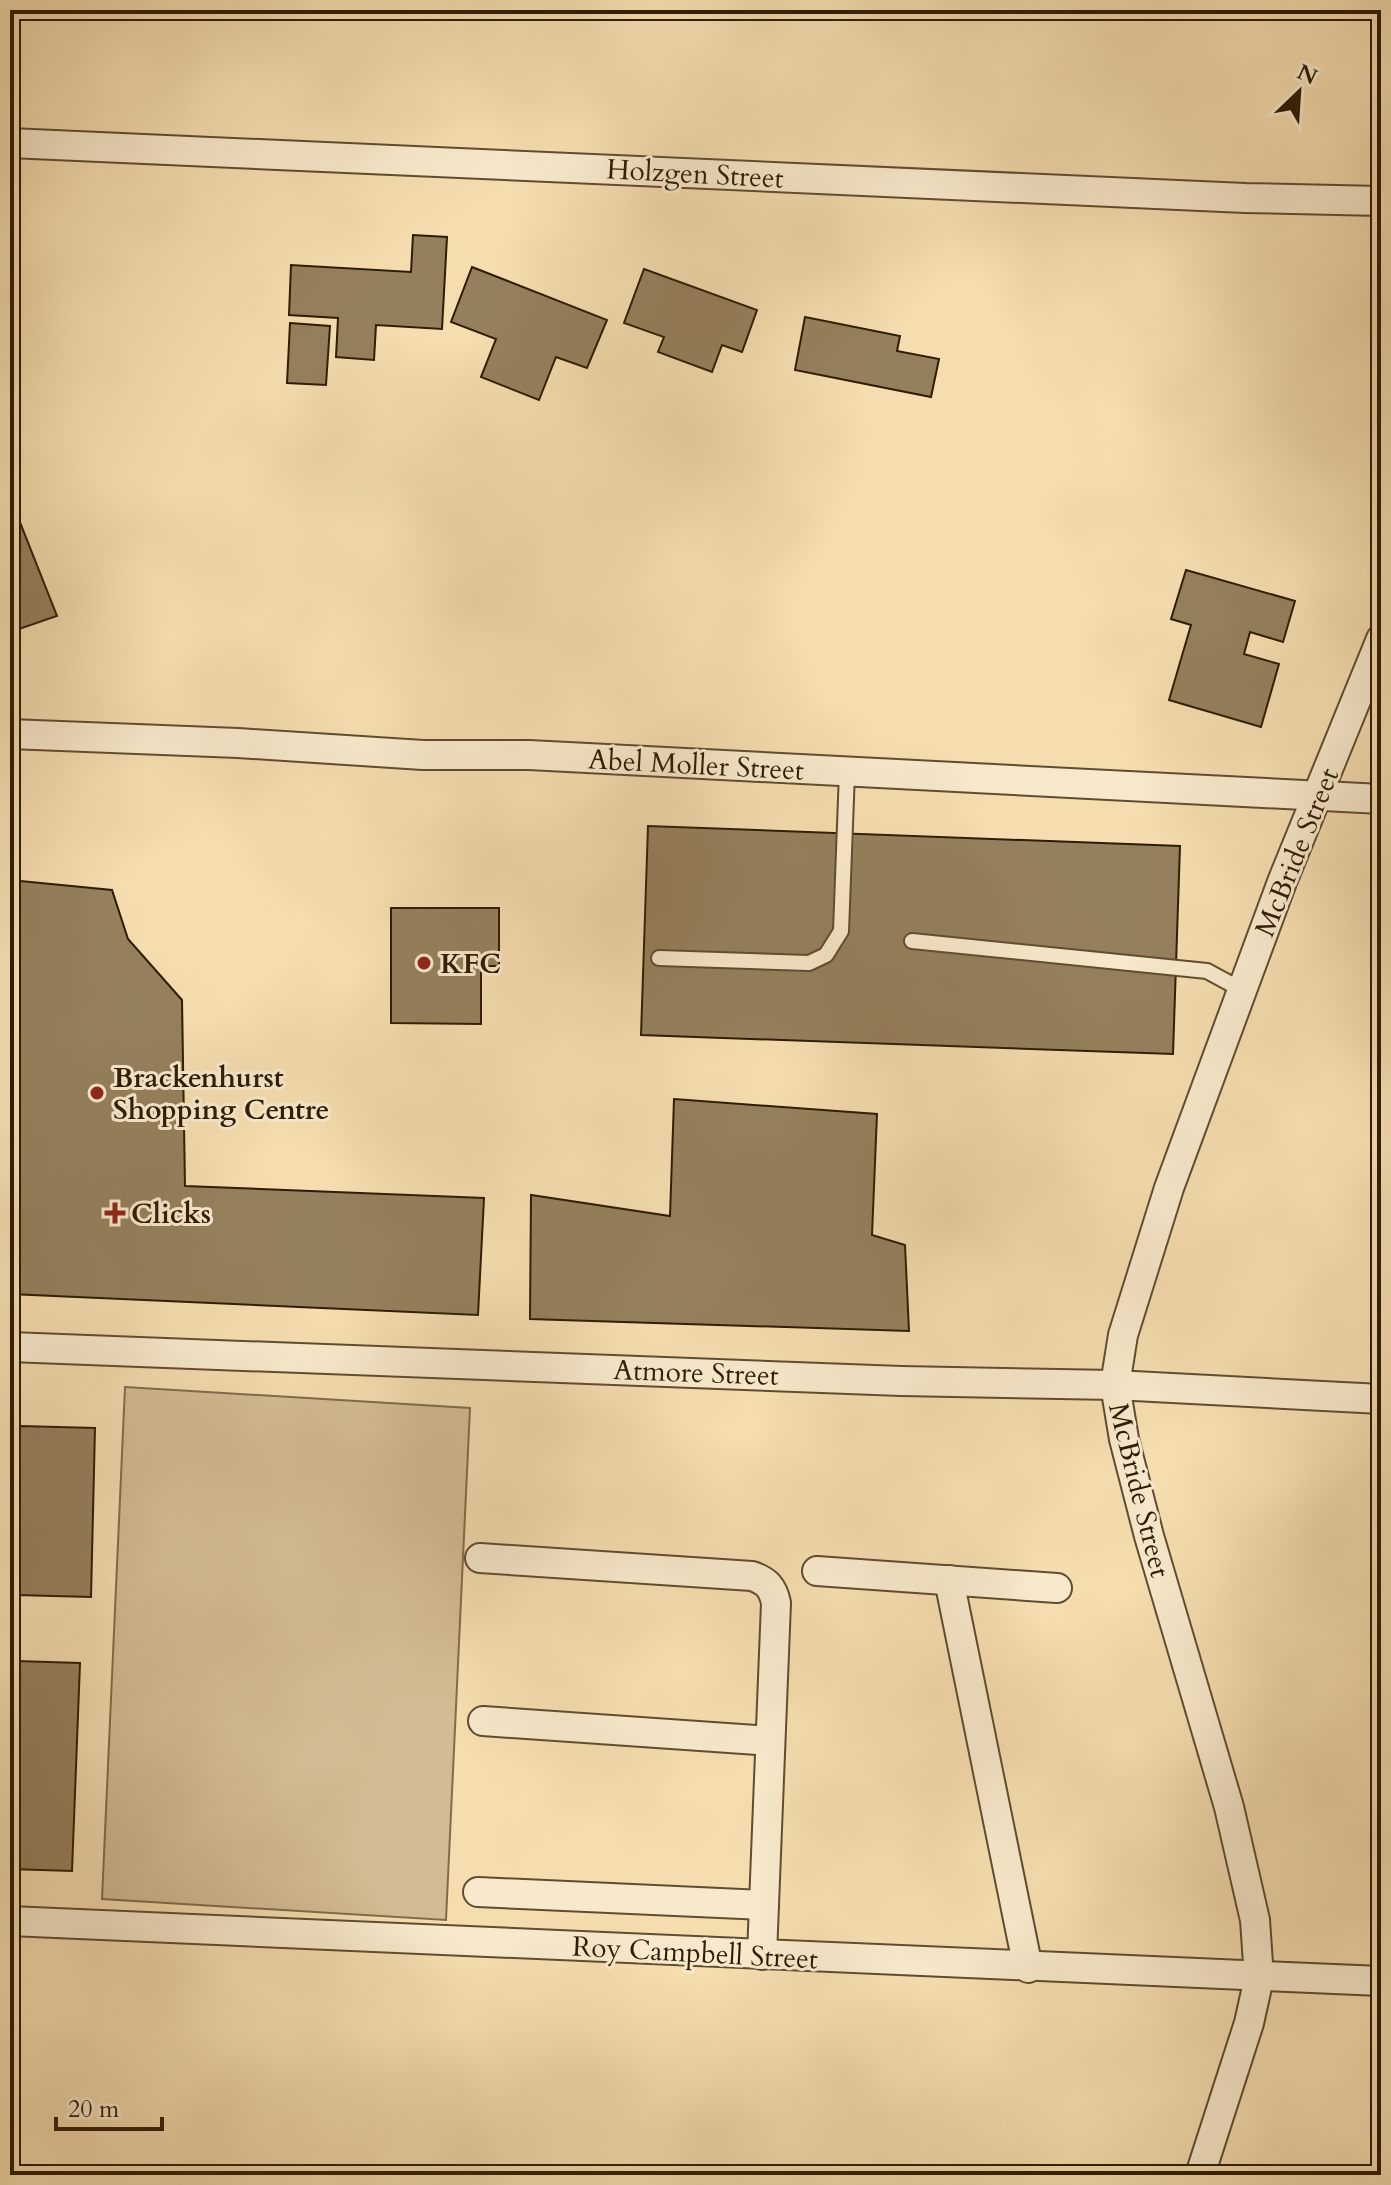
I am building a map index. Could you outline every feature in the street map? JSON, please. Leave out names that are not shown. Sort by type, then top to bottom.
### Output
[{"type":"street","name":"Holzgen Street","points":[[10,143],[1230,198],[1381,201]]},
{"type":"street","name":"McBride Street","points":[[1200,2175],[1245,2037],[1259,1978],[1255,1920],[1232,1821],[1149,1536],[1124,1439],[1115,1385],[1123,1335],[1142,1270],[1282,882],[1381,639]]},
{"type":"street","name":"Abel Moller Street","points":[[10,734],[238,743],[423,755],[529,755],[1381,799]]},
{"type":"street","name":"Atmore Street","points":[[10,1347],[901,1381],[1115,1385],[1381,1399]]},
{"type":"street","points":[[480,1558],[752,1576],[764,1580],[774,1591],[762,1955]]},
{"type":"street","points":[[817,1571],[1057,1588]]},
{"type":"street","points":[[949,1580],[1028,1968]]},
{"type":"street","points":[[483,1721],[770,1741]]},
{"type":"street","points":[[478,1892],[764,1905]]},
{"type":"street","name":"Roy Campbell Street","points":[[10,1921],[1028,1968],[1381,1981]]},
{"type":"lane","points":[[659,958],[809,963],[826,955],[841,931],[847,772]]},
{"type":"lane","points":[[912,941],[1207,971],[1242,990]]},
{"type":"shaded area","points":[[125,1387],[470,1408],[446,1920],[102,1899]]},
{"type":"building","points":[[413,235],[447,237],[442,329],[376,325],[374,360],[336,357],[338,318],[289,315],[291,265],[411,272]]},
{"type":"building","points":[[472,267],[607,320],[587,368],[556,357],[539,400],[481,377],[496,339],[451,322]]},
{"type":"building","points":[[644,269],[757,310],[742,352],[722,345],[712,372],[658,352],[664,337],[624,323]]},
{"type":"building","points":[[805,317],[900,336],[897,351],[939,359],[931,397],[795,370]]},
{"type":"building","points":[[290,323],[330,326],[326,385],[287,383]]},
{"type":"building","points":[[10,497],[57,616],[10,632]]},
{"type":"building","points":[[1186,570],[1295,601],[1283,642],[1250,632],[1244,654],[1279,664],[1261,727],[1169,700],[1191,625],[1171,619]]},
{"type":"building","points":[[648,826],[1180,846],[1173,1054],[641,1035]]},
{"type":"building","name":"Brackenhurst Shopping Centre","points":[[10,880],[112,890],[128,939],[182,1000],[185,1186],[484,1198],[478,1315],[10,1294]]},
{"type":"building","name":"Brackenhurst Shopping Centre","points":[[391,908],[499,908],[499,966],[481,966],[481,1024],[391,1023]]},
{"type":"building","points":[[674,1099],[877,1114],[872,1235],[905,1245],[909,1331],[530,1319],[531,1195],[670,1216]]},
{"type":"building","points":[[20,1426],[95,1428],[91,1597],[16,1595]]},
{"type":"building","points":[[16,1661],[80,1663],[72,1871],[10,1869]]},
{"type":"place","name":"KFC","points":[[424,963]]},
{"type":"place","name":"Brackenhurst Shopping Centre","points":[[97,1093]]},
{"type":"place","name":"Clicks","points":[[115,1213]]}]
